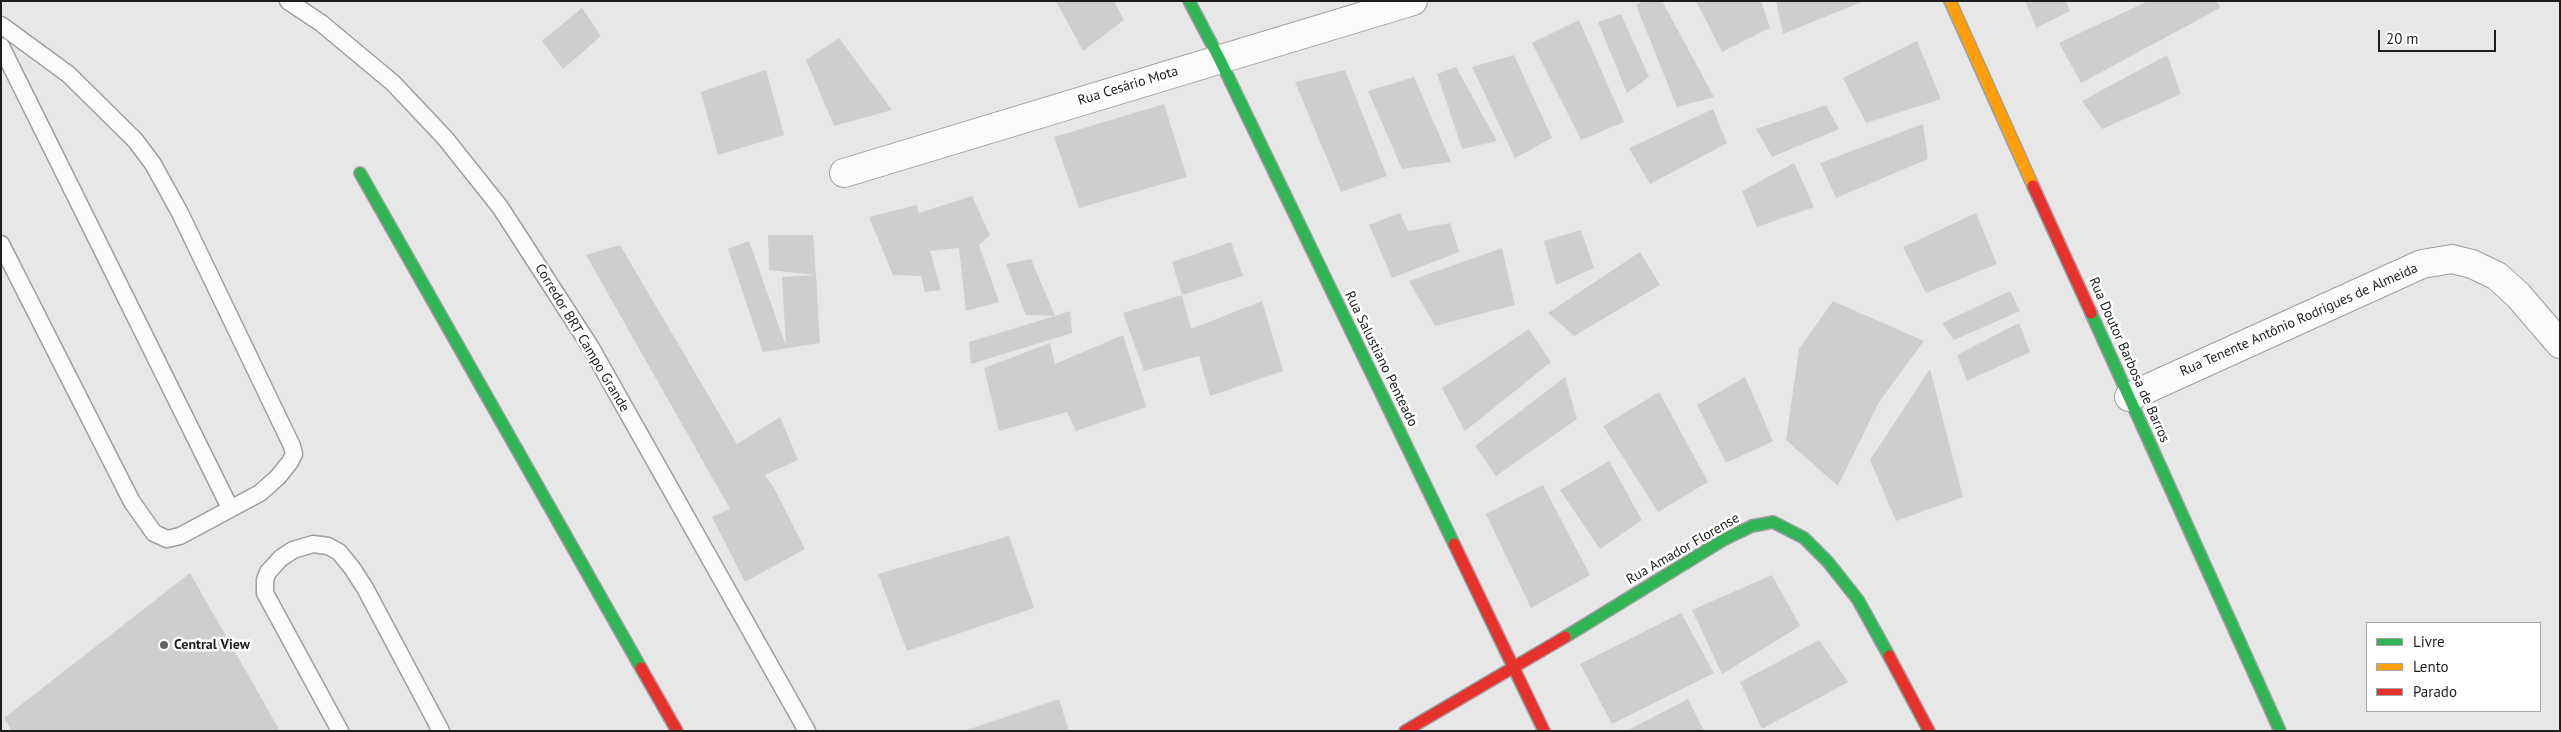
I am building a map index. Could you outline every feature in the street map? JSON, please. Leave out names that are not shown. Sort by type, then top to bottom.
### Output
[{"type":"street","name":"Rua Salustiano Penteado","points":[[1189,1],[1219,58],[1544,731]]},
{"type":"street","name":"Rua Cesário Mota","points":[[844,173],[1412,1]]},
{"type":"street","name":"Rua Doutor Barbosa de Barros","points":[[1950,1],[2280,731]]},
{"type":"street","points":[[360,173],[677,731]]},
{"type":"street","name":"Rua Tenente Antônio Rodrigues de Almeida","points":[[2129,397],[2422,264],[2452,260],[2472,264],[2497,276],[2518,295],[2560,344]]},
{"type":"street","name":"Rua Amador Florense","points":[[1406,731],[1513,669],[1723,540],[1752,526],[1773,522],[1804,538],[1828,562],[1858,600],[1929,731]]},
{"type":"lane","name":"Corredor BRT Campo Grande","points":[[288,1],[321,23],[393,83],[445,138],[500,207],[590,346],[807,731]]},
{"type":"lane","points":[[1,25],[68,74],[135,140],[153,164],[180,213],[292,446],[292,458],[278,477],[260,493],[176,538],[167,539],[154,533],[132,502],[1,244]]},
{"type":"lane","points":[[1,46],[230,508]]},
{"type":"lane","points":[[340,731],[265,593],[265,580],[268,572],[280,558],[293,550],[313,544],[328,546],[339,552],[366,588],[441,731]]},
{"type":"building","points":[[1056,1],[1114,1],[1124,20],[1083,51]]},
{"type":"building","points":[[1643,1],[1662,1],[1714,97],[1677,107],[1636,5]]},
{"type":"building","points":[[1696,1],[1761,1],[1770,28],[1722,52]]},
{"type":"building","points":[[1776,1],[1864,1],[1783,34]]},
{"type":"building","points":[[2025,1],[2066,1],[2070,11],[2036,28]]},
{"type":"building","points":[[2148,1],[2217,1],[2220,8],[2081,83],[2059,43]]},
{"type":"building","points":[[582,8],[601,36],[563,69],[542,41]]},
{"type":"building","points":[[1621,14],[1649,77],[1627,93],[1598,22]]},
{"type":"building","points":[[1579,20],[1624,122],[1581,140],[1532,43]]},
{"type":"building","points":[[839,38],[892,110],[834,126],[806,60]]},
{"type":"building","points":[[1917,41],[1941,99],[1866,123],[1843,78]]},
{"type":"building","points":[[1514,55],[1552,138],[1515,158],[1472,67]]},
{"type":"building","points":[[2167,55],[2181,94],[2102,129],[2082,101]]},
{"type":"building","points":[[1456,67],[1497,141],[1462,149],[1437,74]]},
{"type":"building","points":[[766,70],[784,135],[718,155],[701,92]]},
{"type":"building","points":[[1345,70],[1387,176],[1341,192],[1295,82]]},
{"type":"building","points":[[1414,77],[1451,162],[1402,169],[1368,91]]},
{"type":"building","points":[[1164,104],[1187,177],[1079,208],[1054,137]]},
{"type":"building","points":[[1826,105],[1839,129],[1772,157],[1756,129]]},
{"type":"building","points":[[1713,109],[1727,143],[1650,184],[1629,148]]},
{"type":"building","points":[[1923,124],[1928,159],[1836,198],[1820,163]]},
{"type":"building","points":[[1794,163],[1814,207],[1757,227],[1742,191]]},
{"type":"building","points":[[972,196],[990,235],[979,245],[999,302],[966,311],[959,248],[930,251],[941,290],[925,292],[921,276],[893,275],[869,217],[917,205],[919,213]]},
{"type":"building","points":[[1400,213],[1408,231],[1450,223],[1459,252],[1392,278],[1369,225]]},
{"type":"building","points":[[1976,213],[1997,264],[1926,293],[1903,247]]},
{"type":"building","points":[[1581,230],[1594,268],[1556,285],[1544,241]]},
{"type":"building","points":[[768,235],[813,235],[816,275],[769,270]]},
{"type":"building","points":[[749,241],[786,346],[782,277],[816,275],[820,343],[763,352],[728,249]]},
{"type":"building","points":[[1231,242],[1243,276],[1182,295],[1172,262]]},
{"type":"building","points":[[620,245],[737,444],[780,417],[798,460],[765,475],[774,488],[805,549],[745,582],[712,517],[730,509],[586,255]]},
{"type":"building","points":[[1502,248],[1515,305],[1435,326],[1409,281]]},
{"type":"building","points":[[1640,252],[1660,285],[1574,336],[1548,313]]},
{"type":"building","points":[[1031,259],[1055,316],[1026,315],[1006,264]]},
{"type":"building","points":[[2010,291],[2020,311],[1954,340],[1942,323]]},
{"type":"building","points":[[1182,295],[1191,329],[1262,301],[1283,371],[1210,396],[1199,356],[1144,371],[1123,313]]},
{"type":"building","points":[[1833,301],[1924,341],[1879,402],[1838,486],[1786,440],[1799,349]]},
{"type":"building","points":[[1070,311],[1072,333],[971,364],[969,342]]},
{"type":"building","points":[[2019,323],[2030,352],[1967,381],[1957,355]]},
{"type":"building","points":[[1529,329],[1551,362],[1465,431],[1442,388]]},
{"type":"building","points":[[1123,335],[1146,407],[1076,431],[1067,412],[999,431],[984,368],[1050,343],[1055,364]]},
{"type":"building","points":[[1930,369],[1963,497],[1896,521],[1870,460]]},
{"type":"building","points":[[1565,377],[1577,419],[1496,476],[1475,446]]},
{"type":"building","points":[[1745,377],[1773,441],[1726,463],[1697,405]]},
{"type":"building","points":[[1659,392],[1708,482],[1658,512],[1603,426]]},
{"type":"building","points":[[1609,461],[1642,520],[1600,549],[1560,490]]},
{"type":"building","points":[[1543,485],[1590,575],[1531,608],[1486,514]]},
{"type":"building","points":[[1009,536],[1034,608],[907,651],[878,574]]},
{"type":"building","name":"Central View","points":[[190,573],[280,731],[12,731],[4,718]]},
{"type":"building","points":[[1772,575],[1800,626],[1722,674],[1692,610]]},
{"type":"building","points":[[1681,613],[1714,673],[1612,724],[1580,664]]},
{"type":"building","points":[[1819,640],[1848,682],[1762,729],[1740,682]]},
{"type":"building","points":[[1059,699],[1069,731],[967,731],[967,730]]},
{"type":"building","points":[[1688,699],[1704,731],[1626,731]]},
{"type":"traffic: fast","points":[[1189,1],[1219,58],[1454,544]]},
{"type":"traffic: fast","points":[[360,173],[641,668]]},
{"type":"traffic: fast","points":[[2091,313],[2280,731]]},
{"type":"traffic: fast","points":[[1565,637],[1723,540],[1752,526],[1773,522],[1804,538],[1828,562],[1858,600],[1889,656]]},
{"type":"traffic: slow","points":[[1950,1],[2033,186]]},
{"type":"traffic: jam","points":[[2033,186],[2091,313]]},
{"type":"traffic: jam","points":[[1454,544],[1544,731]]},
{"type":"traffic: jam","points":[[1405,731],[1565,637]]},
{"type":"traffic: jam","points":[[1889,656],[1929,731]]},
{"type":"traffic: jam","points":[[641,668],[677,731]]},
{"type":"place","name":"Central View","points":[[164,645]]}]
